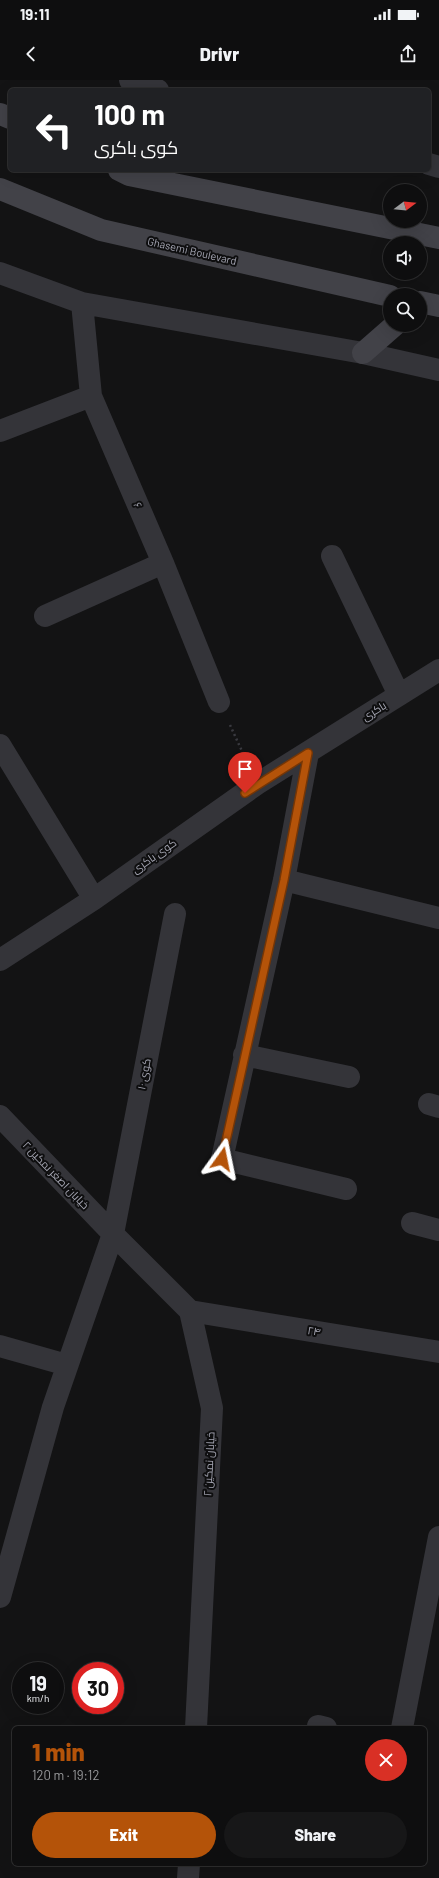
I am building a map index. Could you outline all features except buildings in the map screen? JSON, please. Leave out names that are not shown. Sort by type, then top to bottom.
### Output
[{"type":"main road","points":[[123,172],[130,175],[439,238]]},
{"type":"main road","name":"Ghasemi Boulevard","points":[[0,189],[101,230],[383,294]]},
{"type":"main road","points":[[427,304],[439,306]]},
{"type":"main road","points":[[363,353],[387,332]]},
{"type":"street","points":[[130,80],[152,88]]},
{"type":"street","points":[[0,273],[82,303],[363,353],[439,370]]},
{"type":"street","name":"۶","points":[[82,303],[91,396],[163,563],[219,702]]},
{"type":"street","points":[[0,431],[91,396]]},
{"type":"street","points":[[332,556],[399,695]]},
{"type":"street","points":[[45,616],[163,563]]},
{"type":"street","name":"باکری","points":[[308,753],[439,670]]},
{"type":"street","points":[[0,745],[94,899]]},
{"type":"street","points":[[308,753],[284,880],[222,1159],[346,1189]]},
{"type":"street","name":"کوی باکری","points":[[0,960],[94,899],[257,784],[308,753]]},
{"type":"street","points":[[284,880],[439,918]]},
{"type":"street","name":"کوی ۱۰","points":[[0,1597],[7,1541],[113,1234],[175,914]]},
{"type":"street","points":[[244,1055],[349,1077]]},
{"type":"street","name":"خیابان اصغر نمکین ۲","points":[[0,1116],[113,1234]]},
{"type":"street","points":[[412,1223],[439,1230]]},
{"type":"street","points":[[113,1234],[190,1311]]},
{"type":"street","name":"۲۴","points":[[190,1311],[439,1352]]},
{"type":"street","name":"خیابان نمکین ۲","points":[[190,1311],[212,1408],[196,1726]]},
{"type":"street","points":[[0,1346],[67,1365]]},
{"type":"street","points":[[402,1726],[439,1538]]},
{"type":"street","points":[[188,1878],[189,1866]]},
{"type":"path","points":[[219,702],[257,784]]},
{"type":"route","points":[[222,1159],[284,880],[308,753],[245,793]]}]
